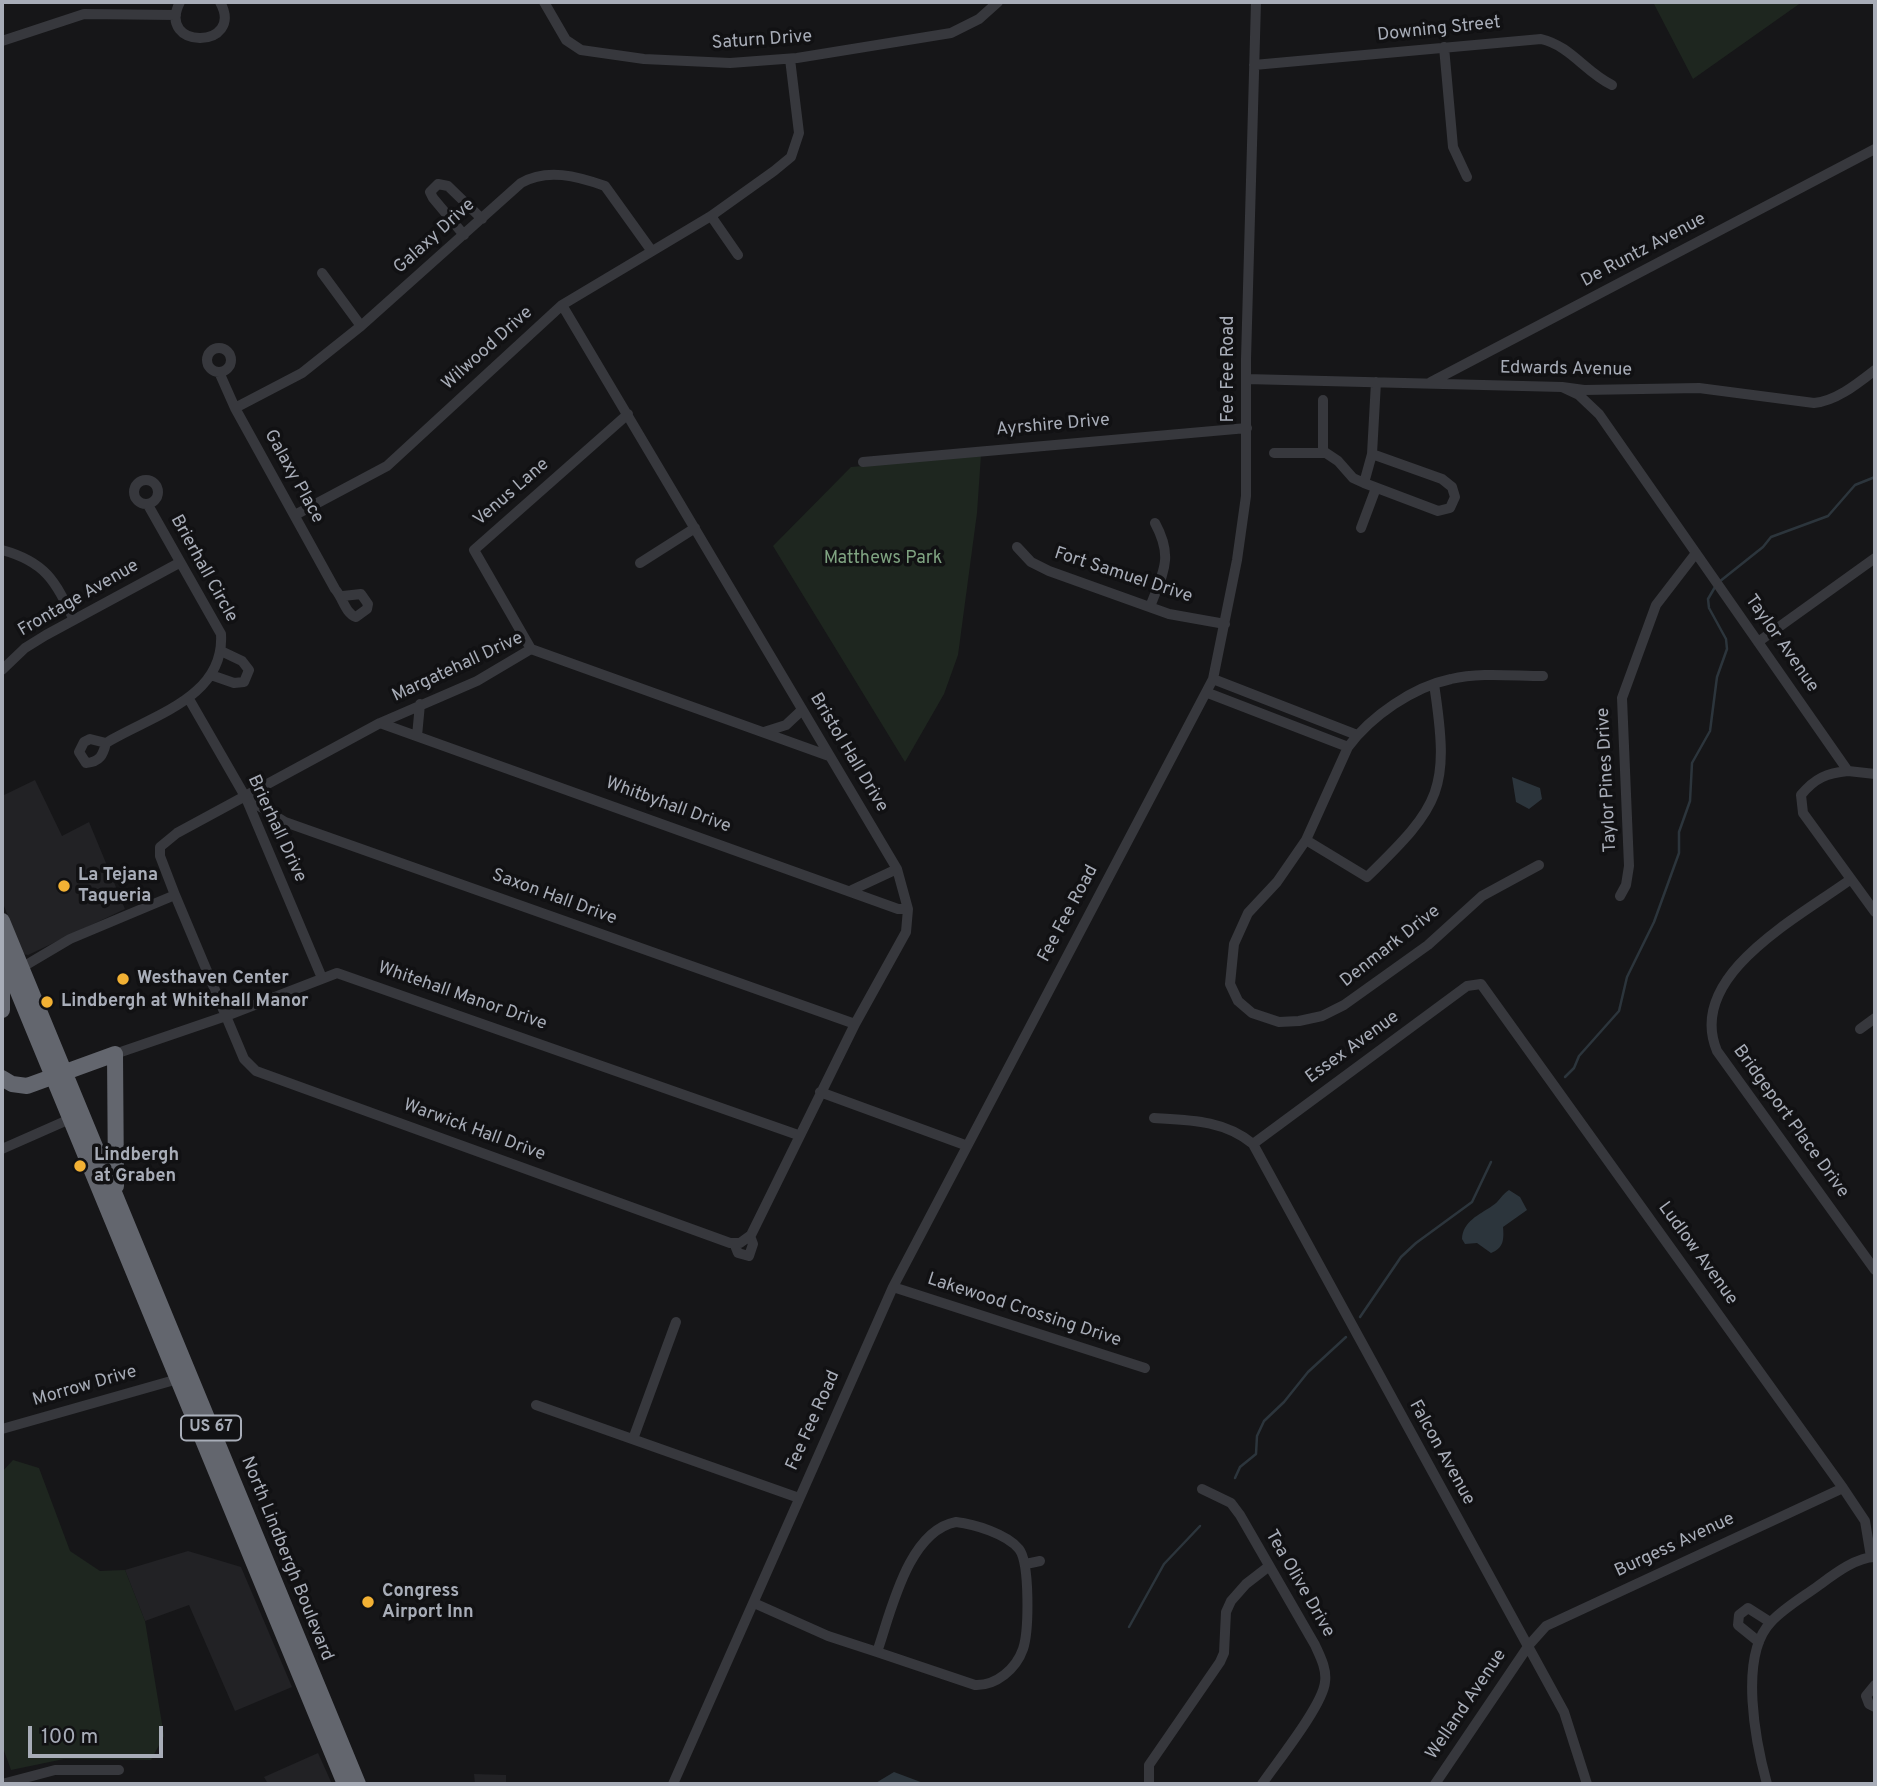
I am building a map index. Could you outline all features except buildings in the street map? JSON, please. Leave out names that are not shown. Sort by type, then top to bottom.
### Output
[{"type":"highway","name":"North Lindbergh Boulevard","points":[[2,921],[58,1074],[70,1119],[345,1784]]},
{"type":"highway","name":"North Lindbergh Boulevard","points":[[2,953],[117,1199],[358,1784]]},
{"type":"highway","points":[[2,979],[2,1010]]},
{"type":"highway","points":[[2,1077],[19,1086],[115,1054],[117,1199]]},
{"type":"street","points":[[180,2],[176,15],[181,31],[188,36],[204,39],[212,36],[223,24],[224,15],[220,2]]},
{"type":"street","name":"Saturn Drive","points":[[544,2],[566,40],[587,52],[693,62],[790,59],[951,33],[979,19],[998,2]]},
{"type":"street","name":"Fee Fee Road","points":[[673,1784],[893,1287],[965,1145],[1208,693],[1213,679],[1246,496],[1246,379],[1256,2]]},
{"type":"street","points":[[2,41],[83,13],[176,15]]},
{"type":"street","name":"Downing Street","points":[[1254,65],[1516,40],[1548,41],[1567,50],[1591,72],[1612,85]]},
{"type":"street","points":[[1444,47],[1454,147],[1467,177]]},
{"type":"street","name":"Wilwood Drive","points":[[295,515],[387,466],[562,305],[711,216],[774,171],[794,150],[799,133],[790,59]]},
{"type":"street","name":"De Runtz Avenue","points":[[1429,383],[1875,149]]},
{"type":"street","name":"Galaxy Drive","points":[[234,408],[302,373],[361,326],[521,183],[536,174],[591,181],[605,186],[614,194],[651,250]]},
{"type":"street","points":[[464,235],[433,198],[430,192],[433,188],[438,184],[448,186],[482,219]]},
{"type":"street","points":[[711,216],[738,255]]},
{"type":"street","points":[[322,272],[361,326]]},
{"type":"street","name":"Bristol Hall Drive","points":[[562,305],[897,869],[908,909],[906,932],[798,1135],[750,1236],[753,1244],[749,1256],[738,1253],[737,1243]]},
{"type":"street","name":"Edwards Avenue","points":[[1246,379],[1562,387],[1584,390],[1699,388],[1814,403],[1824,402],[1875,370]]},
{"type":"street","name":"Galaxy Place","points":[[219,372],[234,408],[335,589],[343,596]]},
{"type":"street","points":[[1364,483],[1372,454],[1376,382]]},
{"type":"street","name":"Taylor Avenue","points":[[1562,387],[1579,395],[1599,414],[1849,771]]},
{"type":"street","points":[[1323,400],[1322,448],[1353,478],[1438,511],[1450,508],[1455,497],[1452,487],[1442,479],[1372,454]]},
{"type":"street","name":"Venus Lane","points":[[531,649],[474,550],[628,414]]},
{"type":"street","name":"Ayrshire Drive","points":[[863,462],[1247,428]]},
{"type":"street","points":[[1274,453],[1325,453]]},
{"type":"street","points":[[1361,528],[1377,488]]},
{"type":"street","name":"Brierhall Circle","points":[[106,743],[189,699],[211,675],[221,651],[221,634],[148,505]]},
{"type":"street","points":[[1150,607],[1167,557],[1166,545],[1155,523]]},
{"type":"street","points":[[639,563],[695,528]]},
{"type":"street","name":"Fort Samuel Drive","points":[[1017,547],[1038,566],[1169,614],[1225,624]]},
{"type":"street","points":[[2,550],[29,559],[43,569],[57,584],[74,620]]},
{"type":"street","name":"Taylor Pines Drive","points":[[1620,896],[1628,880],[1629,866],[1622,698],[1656,605],[1696,553]]},
{"type":"street","points":[[1758,642],[1875,558]]},
{"type":"street","name":"Frontage Avenue","points":[[2,670],[25,648],[179,563]]},
{"type":"street","name":"Margatehall Drive","points":[[160,847],[166,839],[380,723],[477,681],[531,649],[829,756]]},
{"type":"street","name":"Brierhall Circle","points":[[211,675],[234,683],[244,682],[249,676],[250,670],[242,661],[221,651]]},
{"type":"street","points":[[1434,684],[1443,758],[1428,811],[1415,830],[1367,877],[1306,840],[1348,747],[1357,735],[1411,694],[1434,684],[1471,677],[1544,676]]},
{"type":"street","points":[[1213,679],[1357,735]]},
{"type":"street","points":[[1208,693],[1348,747]]},
{"type":"street","name":"Brierhall Drive","points":[[189,699],[246,797],[322,978]]},
{"type":"street","points":[[417,736],[419,704]]},
{"type":"street","points":[[761,732],[786,725],[802,710]]},
{"type":"street","name":"Whitbyhall Drive","points":[[380,723],[852,890],[898,909],[908,909]]},
{"type":"street","points":[[1875,774],[1849,771],[1828,773],[1811,783],[1801,795],[1803,813],[1875,912]]},
{"type":"street","name":"Saxon Hall Drive","points":[[246,797],[285,822],[855,1024]]},
{"type":"street","name":"Denmark Drive","points":[[1306,840],[1277,882],[1248,913],[1234,944],[1230,984],[1238,1001],[1252,1013],[1279,1022],[1299,1021],[1344,1005],[1428,945],[1482,896],[1539,865]]},
{"type":"street","name":"Warwick Hall Drive","points":[[160,847],[160,856],[175,895],[244,1059],[256,1071],[737,1243]]},
{"type":"street","points":[[852,890],[897,869]]},
{"type":"street","name":"Bridgeport Place Drive","points":[[1851,879],[1753,951],[1730,974],[1712,1007],[1710,1030],[1717,1051],[1875,1270]]},
{"type":"street","points":[[21,968],[70,939],[175,895]]},
{"type":"street","name":"Whitehall Manor Drive","points":[[115,1054],[226,1016],[337,972],[798,1135]]},
{"type":"street","name":"Essex Avenue","points":[[1252,1144],[1475,983]]},
{"type":"street","name":"Ludlow Avenue","points":[[1475,983],[1481,984],[1843,1488],[1865,1521],[1873,1557]]},
{"type":"street","points":[[1860,1029],[1875,1018]]},
{"type":"street","points":[[820,1092],[965,1145]]},
{"type":"street","points":[[1154,1118],[1213,1124],[1232,1130],[1252,1144]]},
{"type":"street","points":[[2,1149],[70,1119]]},
{"type":"street","name":"Falcon Avenue","points":[[1252,1144],[1529,1645],[1567,1720],[1587,1784]]},
{"type":"street","name":"Lakewood Crossing Drive","points":[[893,1287],[1145,1368]]},
{"type":"street","points":[[633,1438],[676,1322]]},
{"type":"street","name":"Morrow Drive","points":[[2,1429],[178,1379]]},
{"type":"street","points":[[536,1405],[799,1498]]},
{"type":"street","name":"Burgess Avenue","points":[[1529,1645],[1546,1626],[1843,1488]]},
{"type":"street","name":"Tea Olive Drive","points":[[1202,1489],[1231,1503],[1315,1645],[1324,1668],[1325,1682],[1320,1699],[1262,1784]]},
{"type":"street","points":[[754,1603],[828,1636],[975,1685],[995,1682],[1024,1647],[1026,1564],[1023,1555],[1011,1541],[965,1523],[956,1522],[939,1527],[923,1543],[906,1570],[877,1652]]},
{"type":"street","points":[[1767,1784],[1754,1728],[1754,1688],[1759,1642],[1770,1622],[1836,1573],[1873,1557]]},
{"type":"street","points":[[1026,1564],[1040,1561]]},
{"type":"street","points":[[1149,1784],[1149,1765],[1224,1653],[1226,1612],[1231,1601],[1246,1584],[1268,1567]]},
{"type":"street","points":[[1759,1642],[1738,1625],[1739,1615],[1748,1608],[1770,1622]]},
{"type":"street","name":"Welland Avenue","points":[[1435,1784],[1529,1645]]},
{"type":"street","points":[[1875,1685],[1866,1696],[1869,1704],[1875,1707]]},
{"type":"street","points":[[2,1784],[55,1770],[119,1770]]},
{"type":"shaded area","points":[[1512,777],[1540,788],[1542,799],[1529,809],[1516,802]]},
{"type":"shaded area","points":[[35,780],[62,836],[89,822],[125,909],[28,955],[23,954],[2,901],[2,796]]},
{"type":"shaded area","points":[[1509,1190],[1520,1197],[1527,1210],[1503,1227],[1501,1246],[1491,1253],[1477,1243],[1465,1244],[1463,1233],[1469,1223]]},
{"type":"shaded area","points":[[188,1551],[241,1567],[292,1687],[235,1711],[189,1605],[145,1621],[125,1570]]},
{"type":"shaded area","points":[[318,1753],[332,1784],[268,1784],[264,1777]]},
{"type":"shaded area","points":[[894,1772],[926,1784],[874,1784]]},
{"type":"shaded area","points":[[474,1774],[506,1775],[506,1784],[475,1784]]},
{"type":"green space","points":[[1653,2],[1802,2],[1693,79]]},
{"type":"green space","name":"Matthews Park","points":[[981,455],[977,513],[958,655],[944,694],[905,762],[773,546],[851,467]]},
{"type":"green space","points":[[13,1460],[39,1468],[70,1551],[100,1571],[125,1570],[145,1621],[164,1736],[151,1760],[64,1759],[11,1770],[2,1745],[2,1472]]},
{"type":"waterway","points":[[1719,582],[1763,547],[1771,537],[1828,516],[1855,485],[1875,477]]},
{"type":"waterway","points":[[1565,1077],[1574,1068],[1579,1056],[1619,1011],[1627,977],[1654,922],[1679,853],[1679,832],[1690,801],[1692,763],[1710,731],[1717,677],[1727,649],[1726,639],[1709,608],[1708,599],[1715,587]]},
{"type":"waterway","points":[[1360,1317],[1401,1257],[1472,1202],[1491,1162]]},
{"type":"waterway","points":[[1235,1478],[1240,1467],[1256,1454],[1257,1436],[1264,1421],[1284,1402],[1308,1372],[1346,1337]]},
{"type":"waterway","points":[[1129,1627],[1164,1564],[1200,1526]]},
{"type":"place","name":"La Tejana Taqueria","points":[[64,886]]},
{"type":"place","name":"Westhaven Center","points":[[123,979]]},
{"type":"place","name":"Lindbergh at Whitehall Manor","points":[[47,1002]]},
{"type":"place","name":"Lindbergh at Graben","points":[[80,1166]]},
{"type":"place","name":"Congress Airport Inn","points":[[368,1602]]}]
